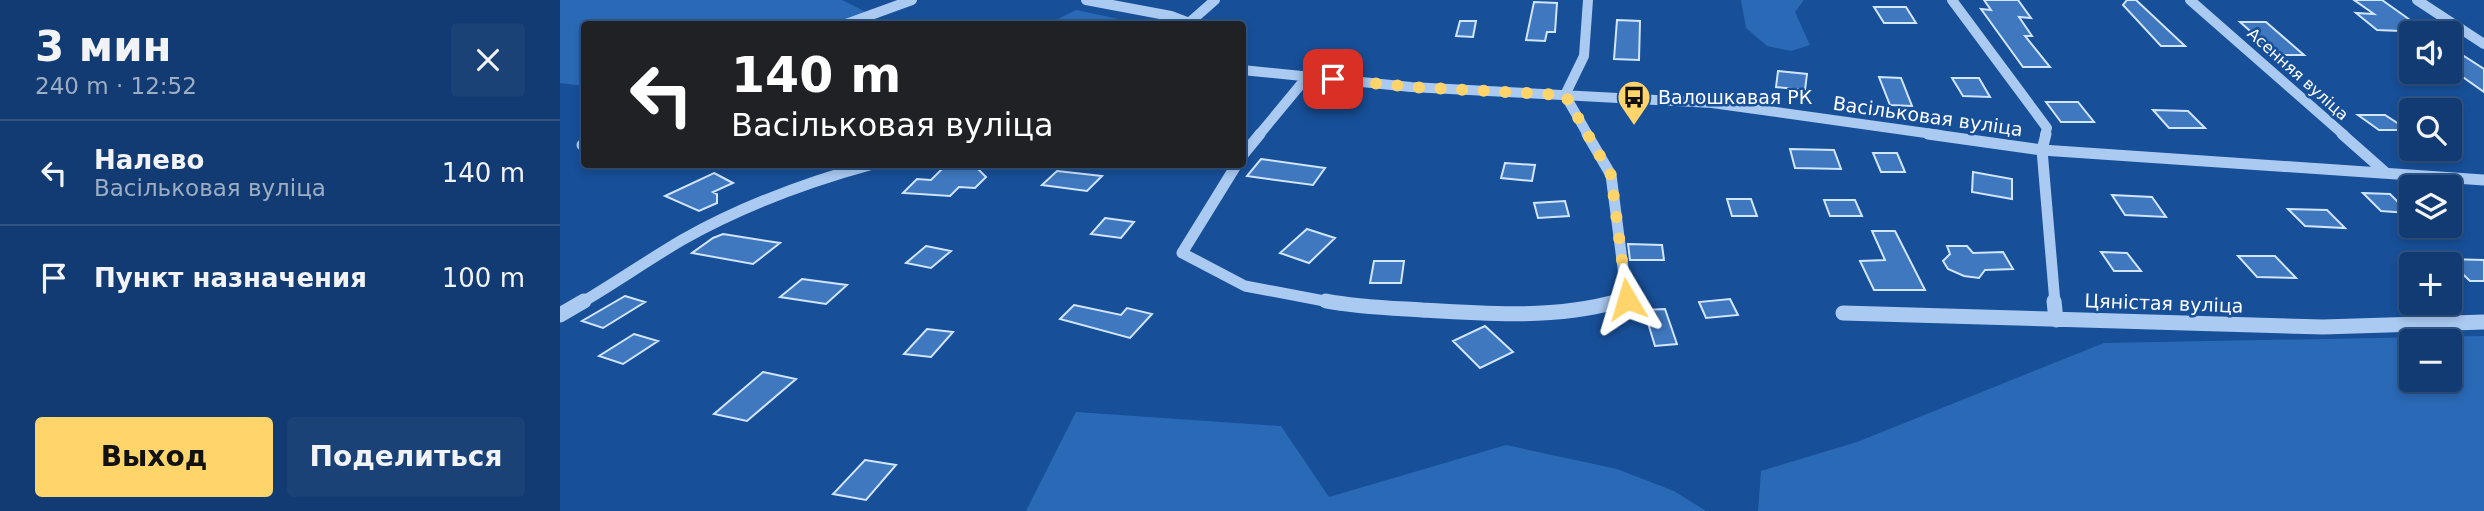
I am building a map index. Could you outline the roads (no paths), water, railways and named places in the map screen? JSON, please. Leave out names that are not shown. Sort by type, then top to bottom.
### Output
[{"type":"street","points":[[854,21],[912,0]]},
{"type":"street","points":[[1087,0],[1185,21]]},
{"type":"street","points":[[1193,21],[1215,0]]},
{"type":"street","points":[[1235,168],[1182,253],[1245,286],[1350,306],[1488,314],[1592,309],[1627,299],[1611,175],[1565,95],[1584,56],[1588,0]]},
{"type":"street","points":[[1952,0],[2047,128],[2042,150],[2056,320]]},
{"type":"street","name":"Асенняя вуліца","points":[[2190,0],[2385,172]]},
{"type":"street","points":[[2417,0],[2484,44]]},
{"type":"street","name":"Васільковая вуліца","points":[[1246,70],[1411,87],[1712,103],[2042,150],[2484,180]]},
{"type":"street","points":[[1246,151],[1307,77]]},
{"type":"street","points":[[560,315],[683,239],[718,221],[795,188],[860,168]]},
{"type":"street","name":"Цяністая вуліца","points":[[1843,313],[2323,327],[2484,322]]},
{"type":"place","name":"Валошкавая РК","points":[[1634,127]]}]
